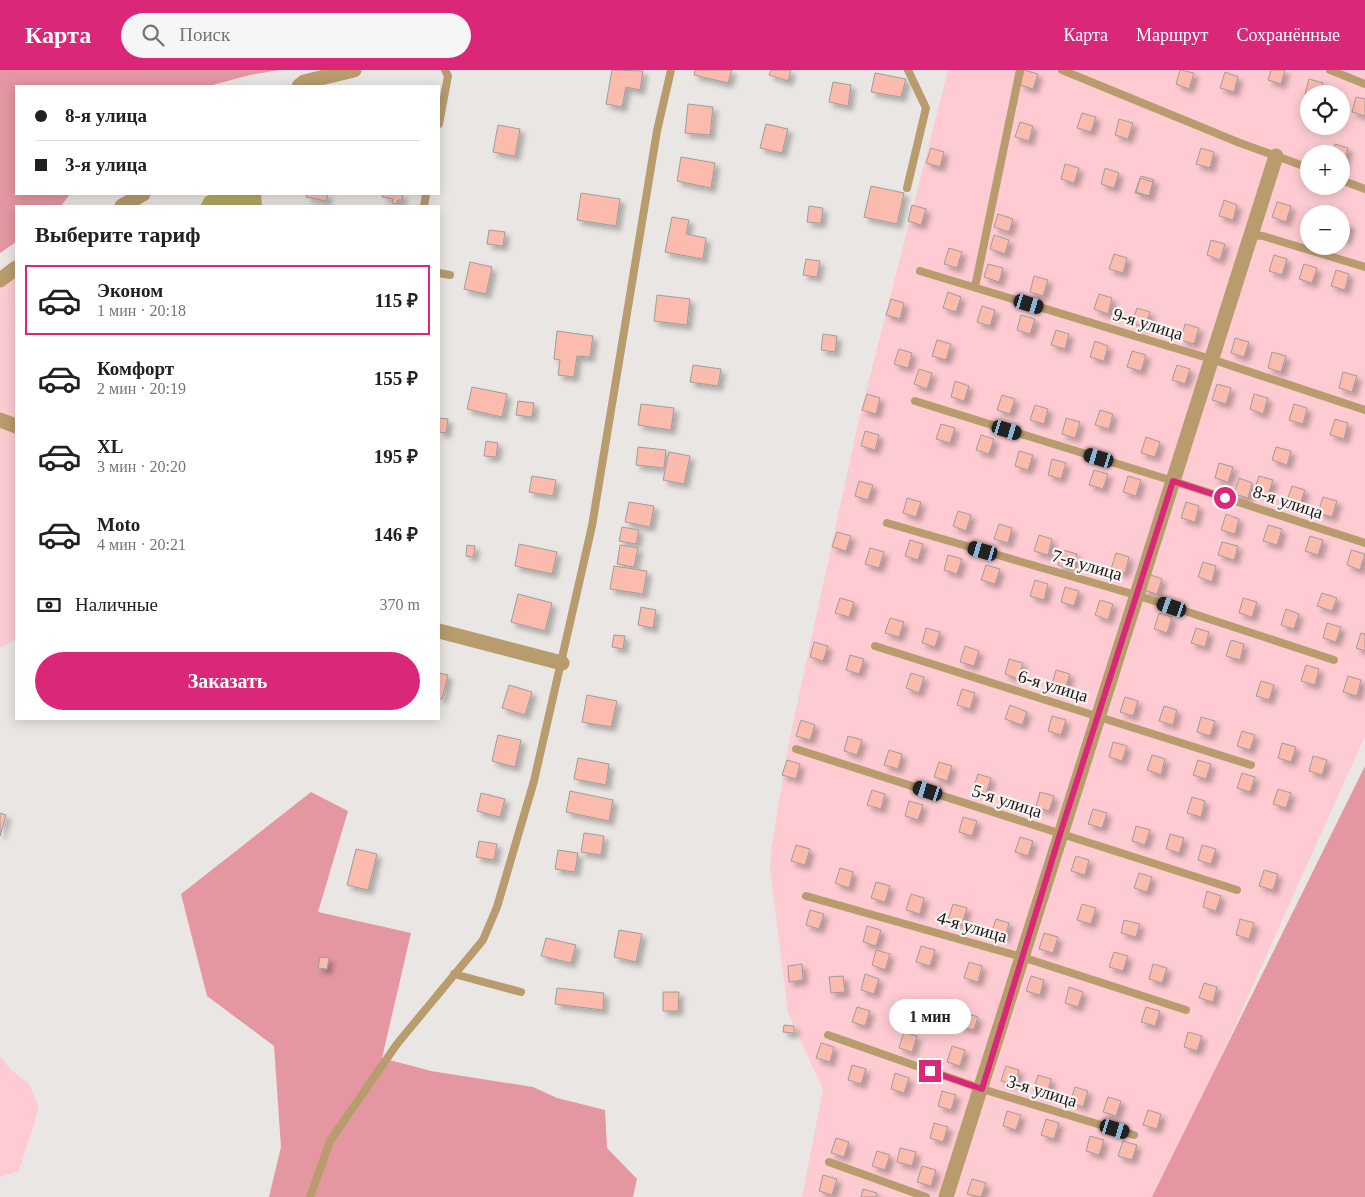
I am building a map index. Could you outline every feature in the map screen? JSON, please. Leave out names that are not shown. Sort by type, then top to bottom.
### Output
[{"type":"street","points":[[303,79],[354,70]]},
{"type":"street","points":[[946,1197],[982,1089],[1060,834],[1276,156]]},
{"type":"street","points":[[124,205],[141,195]]},
{"type":"street","points":[[0,280],[15,269]]},
{"type":"street","points":[[0,420],[15,426]]},
{"type":"street","points":[[440,631],[562,663]]},
{"type":"lane","points":[[440,119],[448,76],[445,70]]},
{"type":"lane","points":[[310,1197],[330,1141],[397,1044],[482,940],[498,907],[534,781],[592,526],[655,141],[671,70]]},
{"type":"lane","points":[[907,188],[926,108],[908,70]]},
{"type":"lane","points":[[975,287],[1020,70]]},
{"type":"lane","points":[[1062,70],[1300,165]]},
{"type":"lane","points":[[1330,70],[1365,84]]},
{"type":"lane","points":[[1350,183],[1365,189]]},
{"type":"lane","points":[[1251,235],[1263,236],[1365,267]]},
{"type":"lane","name":"9-я улица","points":[[920,271],[1211,359],[1365,410]]},
{"type":"lane","points":[[440,273],[450,275]]},
{"type":"lane","name":"8-я улица","points":[[915,402],[1173,481],[1365,543]]},
{"type":"lane","name":"7-я улица","points":[[887,523],[1136,595],[1334,660]]},
{"type":"lane","name":"6-я улица","points":[[875,646],[1251,765]]},
{"type":"lane","name":"5-я улица","points":[[796,749],[1238,890]]},
{"type":"lane","name":"4-я улица","points":[[806,896],[1022,957],[1186,1010]]},
{"type":"lane","points":[[454,974],[521,992]]},
{"type":"lane","name":"3-я улица","points":[[828,1035],[982,1089],[1134,1135]]},
{"type":"lane","points":[[829,1162],[926,1197]]},
{"type":"shaded area","points":[[0,70],[279,70],[250,75],[213,85],[15,85],[15,195],[69,195],[62,205],[15,205],[15,243],[0,253]]},
{"type":"shaded area","points":[[948,70],[1365,70],[1365,736],[1158,1197],[802,1197],[823,1089],[788,1013],[770,869],[771,850],[790,737],[859,419]]},
{"type":"shaded area","points":[[209,195],[261,195],[262,205],[201,205],[205,197]]},
{"type":"shaded area","points":[[15,277],[15,640],[0,648],[0,289]]},
{"type":"shaded area","points":[[1365,766],[1365,1197],[1152,1197]]},
{"type":"shaded area","points":[[311,792],[348,811],[318,912],[411,933],[382,1058],[431,1071],[533,1087],[557,1098],[605,1110],[607,1148],[637,1179],[633,1197],[269,1197],[281,1147],[274,1046],[207,996],[181,894]]},
{"type":"shaded area","points":[[0,1056],[11,1070],[29,1084],[39,1108],[19,1171],[0,1177]]},
{"type":"building","points":[[612,70],[643,71],[640,90],[626,87],[622,107],[606,104]]},
{"type":"building","points":[[695,70],[732,70],[728,83],[694,75]]},
{"type":"building","points":[[771,70],[791,70],[788,81],[769,75]]},
{"type":"building","points":[[1024,70],[1038,74],[1033,89],[1020,85]]},
{"type":"building","points":[[1180,70],[1194,73],[1189,89],[1176,84]]},
{"type":"building","points":[[1271,70],[1285,70],[1281,84],[1268,80]]},
{"type":"building","points":[[1225,72],[1238,77],[1234,92],[1220,88]]},
{"type":"building","points":[[875,73],[906,79],[901,97],[871,92]]},
{"type":"building","points":[[1309,79],[1323,83],[1322,85],[1307,85]]},
{"type":"building","points":[[833,82],[851,85],[848,106],[829,102]]},
{"type":"building","points":[[1356,97],[1365,99],[1365,116],[1352,112]]},
{"type":"building","points":[[688,104],[713,107],[710,135],[685,133]]},
{"type":"building","points":[[1082,113],[1096,117],[1091,132],[1077,128]]},
{"type":"building","points":[[1119,119],[1133,123],[1128,139],[1115,135]]},
{"type":"building","points":[[1020,122],[1033,126],[1029,141],[1015,137]]},
{"type":"building","points":[[766,124],[788,129],[782,153],[760,148]]},
{"type":"building","points":[[498,125],[520,129],[515,156],[493,152]]},
{"type":"building","points":[[931,148],[944,152],[940,167],[926,163]]},
{"type":"building","points":[[1201,148],[1214,152],[1210,168],[1196,164]]},
{"type":"building","points":[[681,157],[715,163],[711,188],[677,181]]},
{"type":"building","points":[[1065,164],[1079,168],[1074,183],[1061,179]]},
{"type":"building","points":[[1105,168],[1119,173],[1114,188],[1101,184]]},
{"type":"building","points":[[1141,176],[1154,180],[1149,196],[1136,192]]},
{"type":"building","points":[[1140,178],[1153,182],[1149,197],[1135,193]]},
{"type":"building","points":[[871,186],[904,193],[897,224],[864,217]]},
{"type":"building","points":[[581,193],[620,199],[616,226],[577,220]]},
{"type":"building","points":[[307,195],[328,195],[326,201],[306,197]]},
{"type":"building","points":[[383,195],[403,195],[402,200],[398,200],[397,204],[392,203],[393,199],[382,197]]},
{"type":"building","points":[[1224,200],[1237,205],[1233,220],[1219,216]]},
{"type":"building","points":[[1277,202],[1291,206],[1286,222],[1272,217]]},
{"type":"building","points":[[912,205],[926,209],[921,225],[908,221]]},
{"type":"building","points":[[809,206],[823,208],[821,223],[807,222]]},
{"type":"building","points":[[998,214],[1013,219],[1009,232],[994,227]]},
{"type":"building","points":[[672,217],[689,220],[686,234],[706,238],[703,259],[665,252]]},
{"type":"building","points":[[489,230],[505,232],[503,246],[487,244]]},
{"type":"building","points":[[994,235],[1009,240],[1005,254],[990,249]]},
{"type":"building","points":[[1211,240],[1225,244],[1220,260],[1207,255]]},
{"type":"building","points":[[949,248],[962,252],[957,268],[944,264]]},
{"type":"building","points":[[1114,254],[1127,258],[1123,273],[1109,269]]},
{"type":"building","points":[[1274,255],[1287,259],[1282,275],[1269,271]]},
{"type":"building","points":[[806,259],[820,261],[817,277],[803,275]]},
{"type":"building","points":[[470,262],[492,267],[486,294],[464,289]]},
{"type":"building","points":[[988,264],[1003,268],[999,282],[984,277]]},
{"type":"building","points":[[1304,264],[1317,268],[1312,283],[1299,279]]},
{"type":"building","points":[[1336,270],[1349,274],[1345,290],[1331,286]]},
{"type":"building","points":[[1034,276],[1048,280],[1043,296],[1030,292]]},
{"type":"building","points":[[948,292],[961,297],[956,312],[943,308]]},
{"type":"building","points":[[1099,294],[1112,298],[1108,314],[1094,309]]},
{"type":"building","points":[[657,295],[690,299],[687,325],[654,321]]},
{"type":"building","points":[[891,299],[904,303],[900,319],[886,315]]},
{"type":"building","points":[[982,306],[995,310],[990,326],[977,322]]},
{"type":"building","points":[[1137,308],[1150,312],[1145,327],[1132,323]]},
{"type":"building","points":[[1021,315],[1035,319],[1030,334],[1017,330]]},
{"type":"building","points":[[1185,324],[1199,328],[1194,344],[1181,340]]},
{"type":"building","points":[[1056,330],[1069,334],[1065,349],[1051,345]]},
{"type":"building","points":[[557,331],[593,336],[590,357],[577,356],[574,377],[558,375],[560,360],[554,359]]},
{"type":"building","points":[[823,334],[837,336],[835,352],[821,350]]},
{"type":"building","points":[[1235,338],[1249,342],[1244,357],[1231,353]]},
{"type":"building","points":[[937,340],[951,344],[946,360],[932,356]]},
{"type":"building","points":[[1095,341],[1108,346],[1104,361],[1090,357]]},
{"type":"building","points":[[899,349],[912,353],[908,368],[894,364]]},
{"type":"building","points":[[1132,351],[1146,355],[1141,371],[1127,367]]},
{"type":"building","points":[[1272,352],[1286,356],[1281,372],[1268,368]]},
{"type":"building","points":[[693,365],[721,369],[718,386],[690,382]]},
{"type":"building","points":[[1177,365],[1190,369],[1185,384],[1172,380]]},
{"type":"building","points":[[919,369],[932,373],[927,389],[914,384]]},
{"type":"building","points":[[1343,372],[1357,376],[1352,392],[1339,388]]},
{"type":"building","points":[[955,381],[969,386],[964,401],[951,397]]},
{"type":"building","points":[[1217,384],[1231,388],[1226,404],[1212,400]]},
{"type":"building","points":[[472,387],[507,394],[502,417],[467,409]]},
{"type":"building","points":[[867,394],[880,398],[876,414],[862,410]]},
{"type":"building","points":[[1254,394],[1268,398],[1263,414],[1250,409]]},
{"type":"building","points":[[1002,395],[1015,399],[1010,414],[997,410]]},
{"type":"building","points":[[518,401],[534,403],[532,417],[516,415]]},
{"type":"building","points":[[641,404],[674,408],[671,430],[638,425]]},
{"type":"building","points":[[1294,404],[1307,408],[1303,424],[1289,420]]},
{"type":"building","points":[[1035,405],[1048,409],[1044,424],[1030,420]]},
{"type":"building","points":[[1100,410],[1113,414],[1109,429],[1095,425]]},
{"type":"building","points":[[440,418],[448,419],[446,433],[440,432]]},
{"type":"building","points":[[1066,418],[1080,422],[1075,438],[1062,434]]},
{"type":"building","points":[[1335,419],[1348,423],[1344,439],[1330,435]]},
{"type":"building","points":[[941,424],[955,428],[950,443],[936,439]]},
{"type":"building","points":[[865,431],[879,435],[875,450],[861,446]]},
{"type":"building","points":[[981,435],[994,439],[989,454],[976,450]]},
{"type":"building","points":[[1146,437],[1160,442],[1155,457],[1141,453]]},
{"type":"building","points":[[486,441],[498,443],[496,457],[484,456]]},
{"type":"building","points":[[638,447],[666,450],[664,468],[636,465]]},
{"type":"building","points":[[1276,447],[1291,451],[1287,465],[1272,460]]},
{"type":"building","points":[[1019,451],[1033,455],[1028,470],[1015,466]]},
{"type":"building","points":[[669,452],[690,456],[684,484],[663,480]]},
{"type":"building","points":[[1052,459],[1066,463],[1061,479],[1048,475]]},
{"type":"building","points":[[1219,463],[1233,467],[1228,482],[1215,478]]},
{"type":"building","points":[[1094,470],[1108,474],[1103,489],[1089,485]]},
{"type":"building","points":[[532,476],[556,480],[553,496],[529,492]]},
{"type":"building","points":[[1128,476],[1141,480],[1136,496],[1123,492]]},
{"type":"building","points":[[1259,476],[1273,480],[1268,495],[1254,491]]},
{"type":"building","points":[[1239,478],[1252,483],[1248,498],[1234,494]]},
{"type":"building","points":[[859,481],[873,485],[868,500],[855,496]]},
{"type":"building","points":[[1292,486],[1305,490],[1300,505],[1287,501]]},
{"type":"building","points":[[1323,497],[1337,501],[1332,517],[1318,513]]},
{"type":"building","points":[[907,498],[921,502],[916,517],[903,513]]},
{"type":"building","points":[[629,502],[654,506],[650,527],[625,522]]},
{"type":"building","points":[[1186,502],[1199,506],[1195,522],[1181,518]]},
{"type":"building","points":[[958,511],[971,515],[966,531],[953,526]]},
{"type":"building","points":[[1226,514],[1239,519],[1235,534],[1221,530]]},
{"type":"building","points":[[999,524],[1012,528],[1008,543],[994,539]]},
{"type":"building","points":[[1268,525],[1282,529],[1277,545],[1263,541]]},
{"type":"building","points":[[622,527],[639,530],[636,544],[619,541]]},
{"type":"building","points":[[837,532],[851,536],[846,551],[832,547]]},
{"type":"building","points":[[1039,535],[1052,539],[1048,555],[1034,551]]},
{"type":"building","points":[[1310,536],[1323,540],[1318,555],[1305,551]]},
{"type":"building","points":[[910,540],[923,544],[918,560],[905,556]]},
{"type":"building","points":[[1222,542],[1238,546],[1234,560],[1218,555]]},
{"type":"building","points":[[519,544],[557,552],[552,574],[515,566]]},
{"type":"building","points":[[467,545],[475,546],[473,557],[466,556]]},
{"type":"building","points":[[620,545],[638,548],[634,567],[617,564]]},
{"type":"building","points":[[870,548],[884,552],[879,568],[865,564]]},
{"type":"building","points":[[1063,550],[1077,554],[1072,569],[1058,565]]},
{"type":"building","points":[[1351,550],[1365,554],[1360,570],[1347,565]]},
{"type":"building","points":[[1116,553],[1129,557],[1125,573],[1111,569]]},
{"type":"building","points":[[948,555],[962,559],[957,574],[944,570]]},
{"type":"building","points":[[1203,562],[1216,566],[1212,582],[1198,577]]},
{"type":"building","points":[[986,565],[1000,569],[995,584],[981,580]]},
{"type":"building","points":[[614,566],[647,571],[643,594],[610,589]]},
{"type":"building","points":[[1148,574],[1162,579],[1157,594],[1143,590]]},
{"type":"building","points":[[1035,580],[1048,584],[1044,600],[1030,596]]},
{"type":"building","points":[[1065,587],[1079,591],[1074,606],[1061,602]]},
{"type":"building","points":[[1322,593],[1337,598],[1332,611],[1317,606]]},
{"type":"building","points":[[518,594],[552,603],[545,631],[511,622]]},
{"type":"building","points":[[840,598],[854,602],[849,617],[835,613]]},
{"type":"building","points":[[1243,598],[1257,602],[1252,617],[1239,613]]},
{"type":"building","points":[[1100,600],[1113,604],[1108,620],[1095,615]]},
{"type":"building","points":[[641,607],[656,610],[653,628],[638,625]]},
{"type":"building","points":[[1286,609],[1299,614],[1294,629],[1281,625]]},
{"type":"building","points":[[1159,613],[1172,617],[1167,633],[1154,629]]},
{"type":"building","points":[[890,618],[904,622],[899,637],[885,633]]},
{"type":"building","points":[[1327,623],[1341,627],[1336,642],[1323,638]]},
{"type":"building","points":[[926,628],[940,632],[935,647],[922,643]]},
{"type":"building","points":[[1196,628],[1209,632],[1205,647],[1191,643]]},
{"type":"building","points":[[1361,633],[1365,634],[1365,651],[1356,648]]},
{"type":"building","points":[[614,635],[625,636],[623,649],[612,647]]},
{"type":"building","points":[[1231,640],[1244,644],[1240,660],[1226,656]]},
{"type":"building","points":[[814,642],[828,646],[823,661],[810,657]]},
{"type":"building","points":[[965,646],[979,651],[974,666],[960,662]]},
{"type":"building","points":[[850,655],[864,659],[859,674],[846,670]]},
{"type":"building","points":[[1009,659],[1023,663],[1018,679],[1005,674]]},
{"type":"building","points":[[1306,665],[1319,669],[1315,685],[1301,681]]},
{"type":"building","points":[[1056,670],[1070,674],[1065,689],[1052,685]]},
{"type":"building","points":[[440,673],[448,675],[442,699],[440,699]]},
{"type":"building","points":[[911,673],[924,677],[919,693],[906,688]]},
{"type":"building","points":[[1348,676],[1361,680],[1357,696],[1343,692]]},
{"type":"building","points":[[1261,681],[1274,685],[1269,700],[1256,696]]},
{"type":"building","points":[[509,685],[532,692],[525,715],[502,708]]},
{"type":"building","points":[[962,689],[975,693],[970,709],[957,705]]},
{"type":"building","points":[[587,695],[617,701],[611,727],[582,722]]},
{"type":"building","points":[[1125,697],[1138,701],[1133,716],[1120,712]]},
{"type":"building","points":[[1010,705],[1027,712],[1022,725],[1005,719]]},
{"type":"building","points":[[1164,706],[1177,710],[1173,725],[1159,721]]},
{"type":"building","points":[[1052,716],[1066,720],[1061,735],[1048,731]]},
{"type":"building","points":[[1201,717],[1215,721],[1210,736],[1197,732]]},
{"type":"building","points":[[801,720],[815,725],[810,740],[796,736]]},
{"type":"building","points":[[1242,731],[1255,735],[1250,750],[1237,746]]},
{"type":"building","points":[[498,735],[521,740],[515,767],[492,761]]},
{"type":"building","points":[[848,736],[862,740],[857,755],[844,751]]},
{"type":"building","points":[[1113,742],[1127,746],[1122,761],[1109,757]]},
{"type":"building","points":[[1282,743],[1296,747],[1291,762],[1278,758]]},
{"type":"building","points":[[889,750],[902,754],[898,769],[884,765]]},
{"type":"building","points":[[1152,755],[1165,759],[1161,775],[1147,770]]},
{"type":"building","points":[[1313,756],[1327,760],[1322,775],[1309,771]]},
{"type":"building","points":[[578,758],[609,764],[606,785],[574,779]]},
{"type":"building","points":[[787,760],[800,764],[796,779],[782,775]]},
{"type":"building","points":[[1198,760],[1211,764],[1206,779],[1193,775]]},
{"type":"building","points":[[939,762],[952,766],[947,781],[934,777]]},
{"type":"building","points":[[1242,773],[1255,777],[1250,792],[1237,788]]},
{"type":"building","points":[[978,774],[991,778],[986,793],[973,789]]},
{"type":"building","points":[[1278,789],[1291,793],[1286,808],[1273,804]]},
{"type":"building","points":[[872,790],[885,794],[881,809],[867,805]]},
{"type":"building","points":[[570,791],[613,800],[609,821],[566,812]]},
{"type":"building","points":[[1040,792],[1054,796],[1049,811],[1036,807]]},
{"type":"building","points":[[481,793],[505,799],[500,817],[477,811]]},
{"type":"building","points":[[1192,797],[1205,801],[1201,817],[1187,813]]},
{"type":"building","points":[[909,801],[923,805],[918,820],[905,816]]},
{"type":"building","points":[[1093,809],[1107,813],[1102,828],[1088,824]]},
{"type":"building","points":[[0,813],[6,815],[0,836]]},
{"type":"building","points":[[963,817],[977,821],[972,836],[959,832]]},
{"type":"building","points":[[1136,826],[1150,830],[1145,845],[1132,841]]},
{"type":"building","points":[[584,833],[604,836],[601,855],[581,852]]},
{"type":"building","points":[[1170,834],[1184,838],[1179,853],[1166,849]]},
{"type":"building","points":[[1020,837],[1033,841],[1028,856],[1015,852]]},
{"type":"building","points":[[479,841],[497,844],[494,860],[476,857]]},
{"type":"building","points":[[796,845],[810,849],[805,865],[791,861]]},
{"type":"building","points":[[1202,845],[1216,849],[1211,864],[1198,860]]},
{"type":"building","points":[[356,849],[377,854],[368,890],[347,885]]},
{"type":"building","points":[[558,850],[578,853],[575,872],[555,869]]},
{"type":"building","points":[[1076,856],[1089,860],[1085,875],[1071,871]]},
{"type":"building","points":[[840,868],[853,872],[849,888],[835,883]]},
{"type":"building","points":[[1264,870],[1278,874],[1273,890],[1259,886]]},
{"type":"building","points":[[1139,873],[1152,877],[1147,892],[1134,888]]},
{"type":"building","points":[[876,882],[890,886],[885,902],[871,898]]},
{"type":"building","points":[[1207,891],[1221,896],[1216,911],[1203,907]]},
{"type":"building","points":[[911,894],[924,898],[920,914],[906,910]]},
{"type":"building","points":[[953,904],[967,908],[962,924],[948,920]]},
{"type":"building","points":[[1082,904],[1096,908],[1091,924],[1077,920]]},
{"type":"building","points":[[810,910],[824,914],[819,929],[806,925]]},
{"type":"building","points":[[996,919],[1009,923],[1005,938],[991,934]]},
{"type":"building","points":[[1240,919],[1254,923],[1249,939],[1236,935]]},
{"type":"building","points":[[1124,920],[1140,924],[1136,937],[1121,933]]},
{"type":"building","points":[[867,926],[881,930],[876,946],[863,942]]},
{"type":"building","points":[[619,930],[642,934],[636,962],[614,957]]},
{"type":"building","points":[[1044,933],[1058,937],[1053,953],[1039,949]]},
{"type":"building","points":[[546,938],[576,945],[571,963],[541,956]]},
{"type":"building","points":[[921,946],[935,950],[930,966],[916,962]]},
{"type":"building","points":[[876,950],[890,954],[885,970],[872,965]]},
{"type":"building","points":[[1114,952],[1128,956],[1123,971],[1109,967]]},
{"type":"building","points":[[320,957],[329,958],[327,969],[318,968]]},
{"type":"building","points":[[969,962],[982,966],[978,982],[964,978]]},
{"type":"building","points":[[802,964],[803,980],[789,982],[788,966]]},
{"type":"building","points":[[1153,964],[1167,968],[1162,983],[1149,979]]},
{"type":"building","points":[[865,974],[879,979],[874,994],[861,990]]},
{"type":"building","points":[[843,976],[845,992],[831,993],[829,977]]},
{"type":"building","points":[[1031,976],[1044,980],[1040,995],[1026,991]]},
{"type":"building","points":[[1204,983],[1217,987],[1213,1002],[1199,998]]},
{"type":"building","points":[[1069,987],[1083,992],[1078,1007],[1065,1003]]},
{"type":"building","points":[[557,988],[604,993],[603,1010],[555,1004]]},
{"type":"building","points":[[663,992],[679,992],[678,1011],[663,1011]]},
{"type":"building","points":[[857,1007],[870,1011],[865,1026],[852,1022]]},
{"type":"building","points":[[1146,1007],[1160,1011],[1155,1026],[1141,1022]]},
{"type":"building","points":[[963,1012],[978,1017],[974,1030],[959,1026]]},
{"type":"building","points":[[784,1025],[794,1026],[794,1033],[783,1032]]},
{"type":"building","points":[[904,1032],[917,1036],[912,1052],[899,1048]]},
{"type":"building","points":[[1188,1032],[1202,1036],[1197,1051],[1184,1047]]},
{"type":"building","points":[[821,1043],[834,1047],[830,1062],[816,1058]]},
{"type":"building","points":[[952,1046],[965,1050],[960,1066],[947,1062]]},
{"type":"building","points":[[852,1065],[866,1069],[861,1084],[848,1080]]},
{"type":"building","points":[[1006,1066],[1019,1070],[1015,1085],[1001,1081]]},
{"type":"building","points":[[895,1073],[909,1078],[904,1093],[891,1089]]},
{"type":"building","points":[[1038,1075],[1051,1079],[1047,1095],[1033,1091]]},
{"type":"building","points":[[1075,1087],[1088,1091],[1083,1107],[1070,1102]]},
{"type":"building","points":[[942,1091],[956,1095],[951,1110],[938,1106]]},
{"type":"building","points":[[1108,1097],[1121,1101],[1116,1116],[1103,1112]]},
{"type":"building","points":[[1148,1110],[1161,1114],[1157,1129],[1143,1125]]},
{"type":"building","points":[[1007,1111],[1021,1115],[1016,1130],[1003,1126]]},
{"type":"building","points":[[1046,1119],[1059,1123],[1054,1139],[1041,1135]]},
{"type":"building","points":[[934,1123],[948,1127],[943,1142],[930,1138]]},
{"type":"building","points":[[1090,1136],[1104,1140],[1099,1155],[1086,1151]]},
{"type":"building","points":[[836,1138],[849,1142],[844,1157],[831,1153]]},
{"type":"building","points":[[1123,1141],[1137,1145],[1132,1160],[1118,1156]]},
{"type":"building","points":[[900,1148],[916,1152],[912,1166],[897,1162]]},
{"type":"building","points":[[877,1151],[890,1155],[885,1170],[872,1166]]},
{"type":"building","points":[[922,1166],[936,1170],[931,1186],[917,1182]]},
{"type":"building","points":[[823,1175],[837,1179],[832,1195],[819,1191]]},
{"type":"building","points":[[972,1179],[986,1183],[981,1197],[967,1194]]},
{"type":"building","points":[[863,1189],[877,1193],[876,1197],[861,1197]]},
{"type":"route","points":[[930,1071],[982,1089],[1060,834],[1173,481],[1225,498]]}]
